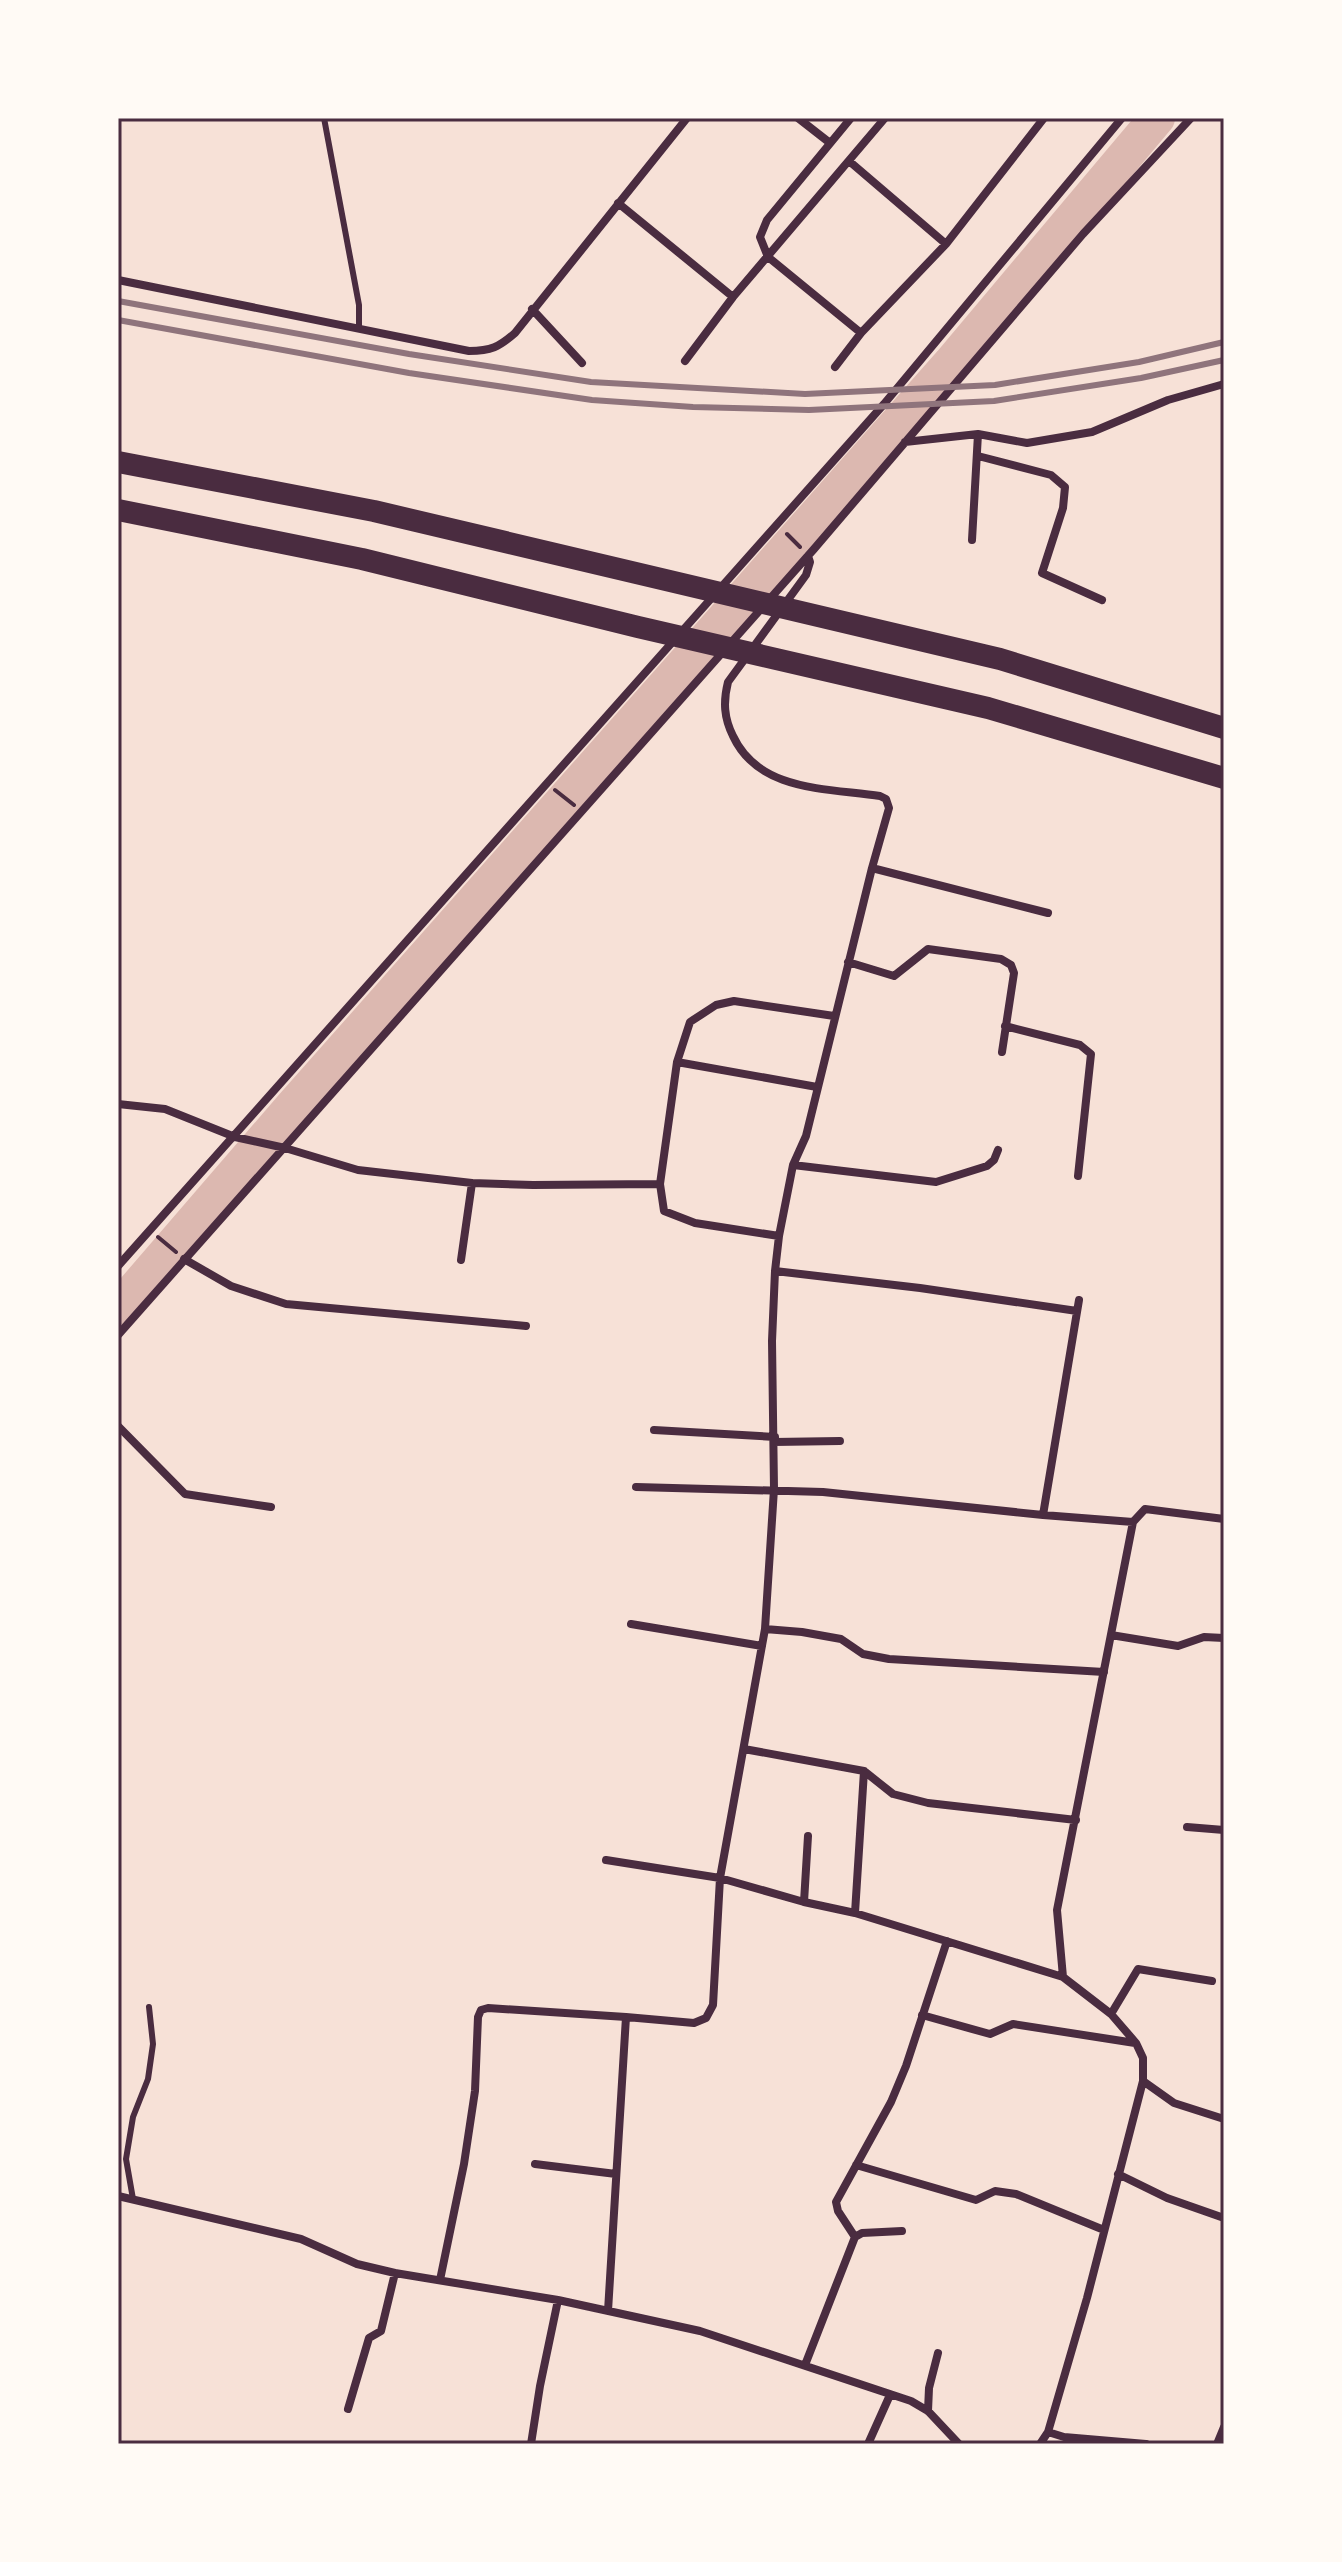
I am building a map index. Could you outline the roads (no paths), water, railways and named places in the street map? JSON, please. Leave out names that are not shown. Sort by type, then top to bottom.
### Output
[{"type":"highway","points":[[118,462],[374,511],[1000,659],[1224,728]]},
{"type":"highway","points":[[118,510],[362,559],[988,708],[1224,778]]},
{"type":"street","points":[[118,280],[469,351],[489,351],[499,347],[515,333],[687,118]]},
{"type":"street","points":[[798,118],[830,143]]},
{"type":"street","points":[[851,118],[761,231],[761,246],[768,257],[861,333]]},
{"type":"street","points":[[685,361],[733,297],[885,118]]},
{"type":"street","points":[[835,367],[861,333],[946,244],[1044,118]]},
{"type":"street","points":[[118,1266],[884,404],[1122,118]]},
{"type":"street","points":[[118,1335],[905,442],[1083,234],[1191,118]]},
{"type":"street","points":[[849,161],[946,244]]},
{"type":"street","points":[[618,203],[733,297]]},
{"type":"street","points":[[532,309],[582,363]]},
{"type":"street","points":[[905,442],[978,434],[1027,443],[1092,432],[1168,400],[1224,384]]},
{"type":"street","points":[[972,540],[978,434]]},
{"type":"street","points":[[978,456],[1051,475],[1065,487],[1063,508],[1042,573],[1102,600]]},
{"type":"street","points":[[440,2280],[469,2135],[481,2010],[488,2008],[694,2023],[702,2021],[711,2011],[720,1878],[765,1629],[774,1489],[772,1341],[779,1236],[793,1165],[806,1136],[889,808],[886,799],[783,782],[758,770],[739,750],[726,722],[724,696],[728,682],[806,575],[810,562],[805,552]]},
{"type":"street","points":[[872,868],[1048,913]]},
{"type":"street","points":[[848,962],[894,976],[924,951],[933,948],[1001,959],[1011,965],[1014,973],[1002,1052]]},
{"type":"street","points":[[779,1236],[695,1223],[664,1211],[660,1184],[677,1062],[690,1022],[716,1005],[734,1001],[834,1016]]},
{"type":"street","points":[[1005,1026],[1080,1045],[1091,1054],[1078,1176]]},
{"type":"street","points":[[677,1062],[817,1087]]},
{"type":"street","points":[[118,1104],[165,1109],[235,1137],[358,1170],[472,1183],[660,1184]]},
{"type":"street","points":[[793,1165],[936,1182],[987,1166],[998,1150]]},
{"type":"street","points":[[461,1260],[472,1183]]},
{"type":"street","points":[[184,1259],[231,1286],[286,1304],[526,1326]]},
{"type":"street","points":[[775,1271],[1077,1311]]},
{"type":"street","points":[[1043,1515],[1079,1300]]},
{"type":"street","points":[[118,1426],[185,1494],[271,1507]]},
{"type":"street","points":[[654,1430],[840,1441]]},
{"type":"street","points":[[636,1487],[774,1489],[1133,1522]]},
{"type":"street","points":[[1063,1977],[1057,1910],[1133,1522],[1145,1509],[1224,1519]]},
{"type":"street","points":[[631,1624],[762,1646]]},
{"type":"street","points":[[765,1629],[841,1639],[863,1654],[889,1659],[1104,1672]]},
{"type":"street","points":[[1111,1635],[1178,1646],[1204,1637],[1224,1638]]},
{"type":"street","points":[[744,1749],[864,1771],[893,1794],[928,1803],[1076,1820]]},
{"type":"street","points":[[855,1913],[864,1771]]},
{"type":"street","points":[[1187,1827],[1224,1830]]},
{"type":"street","points":[[804,1902],[808,1836]]},
{"type":"street","points":[[606,1860],[720,1878],[855,1913],[1063,1977],[1111,2014],[1136,2043],[1143,2058],[1143,2081],[1087,2298],[1048,2432],[1040,2444]]},
{"type":"street","points":[[855,2237],[838,2211],[836,2202],[891,2102],[947,1941]]},
{"type":"street","points":[[1111,2014],[1138,1969],[1212,1981]]},
{"type":"street","points":[[922,2015],[990,2034],[1013,2024],[1136,2043]]},
{"type":"street","points":[[608,2311],[626,2017]]},
{"type":"street","points":[[1143,2081],[1174,2103],[1224,2119]]},
{"type":"street","points":[[535,2164],[616,2174]]},
{"type":"street","points":[[856,2165],[976,2200],[995,2191],[1016,2194],[1104,2230]]},
{"type":"street","points":[[1118,2174],[1167,2198],[1224,2218]]},
{"type":"street","points":[[118,2196],[301,2239],[357,2264],[395,2273],[558,2300],[700,2331],[911,2401],[928,2411],[959,2444]]},
{"type":"street","points":[[805,2365],[855,2237],[862,2233],[902,2231]]},
{"type":"street","points":[[348,2409],[369,2338],[381,2331],[395,2273]]},
{"type":"street","points":[[531,2444],[558,2300]]},
{"type":"street","points":[[928,2411],[929,2388],[938,2353]]},
{"type":"street","points":[[868,2444],[890,2395]]},
{"type":"street","points":[[1217,2444],[1224,2427]]},
{"type":"street","points":[[1048,2432],[1064,2437],[1146,2444]]},
{"type":"lane","points":[[324,118],[359,305],[359,329]]},
{"type":"lane","points":[[133,2199],[126,2159],[133,2117],[150,2067],[153,2044],[149,2007]]},
{"type":"waterway","points":[[118,1309],[293,1106],[951,363],[1157,118]]},
{"type":"railway","points":[[118,301],[409,354],[591,382],[805,394],[995,385],[1139,362],[1224,342]]},
{"type":"railway","points":[[118,320],[409,373],[592,400],[693,407],[809,410],[994,401],[1141,378],[1224,360]]}]
